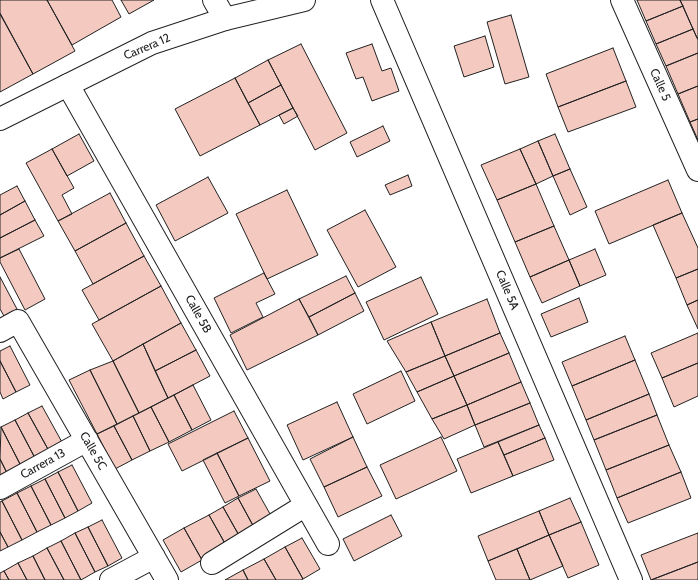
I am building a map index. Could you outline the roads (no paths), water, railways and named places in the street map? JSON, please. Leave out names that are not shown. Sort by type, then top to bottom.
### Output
[{"type":"street","points":[[214,0],[225,19]]},
{"type":"street","name":"Carrera 12","points":[[0,119],[152,43],[225,19],[304,0]]},
{"type":"street","name":"Calle 5A","points":[[382,0],[631,580]]},
{"type":"street","name":"Calle 5","points":[[622,0],[698,170]]},
{"type":"street","name":"Calle 5B","points":[[68,85],[328,544]]},
{"type":"street","name":"Calle 5C","points":[[9,326],[87,440],[167,580]]},
{"type":"street","name":"Carrera 13","points":[[0,488],[87,440]]},
{"type":"street","points":[[212,563],[306,505]]},
{"type":"street","points":[[111,580],[154,557]]}]
